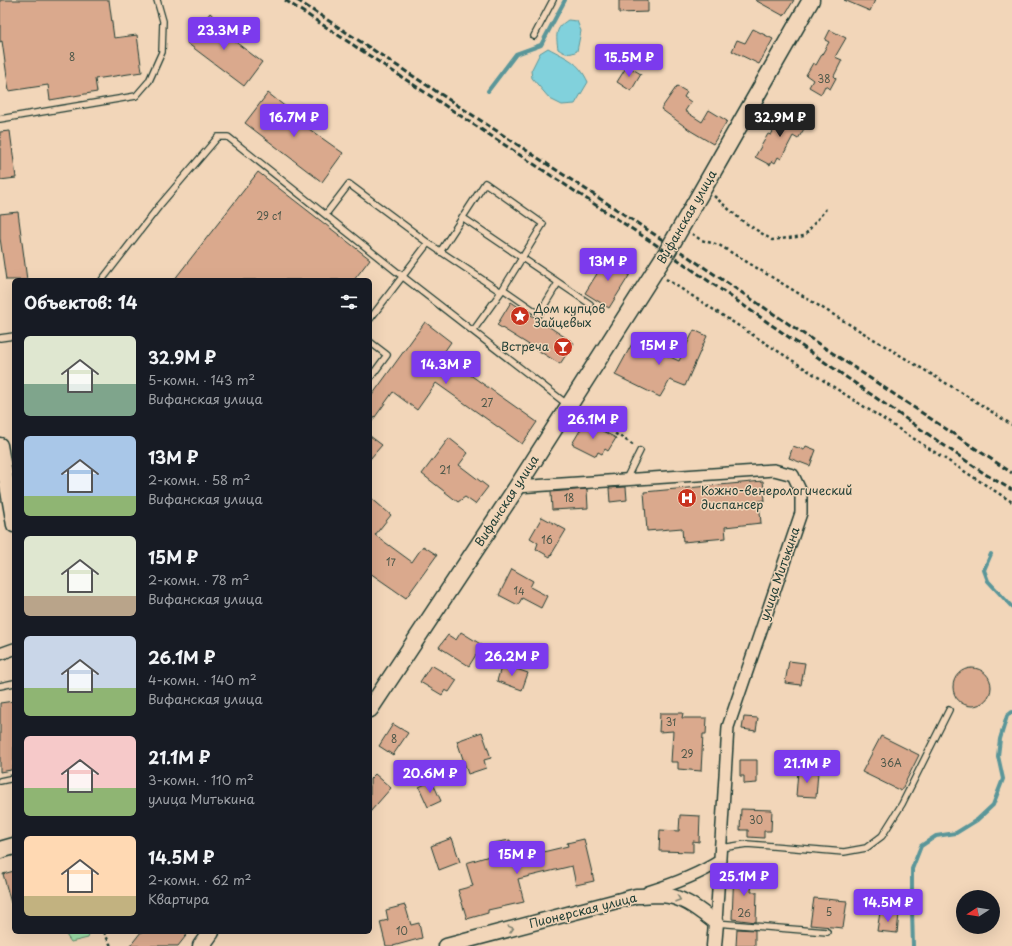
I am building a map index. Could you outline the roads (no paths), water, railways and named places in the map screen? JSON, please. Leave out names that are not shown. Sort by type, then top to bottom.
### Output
[{"type":"main road","name":"Вифанская улица","points":[[372,706],[517,487],[682,227],[811,0]]},
{"type":"main road","points":[[0,850],[12,847]]},
{"type":"main road","points":[[201,946],[210,934]]},
{"type":"street","points":[[0,445],[12,514]]},
{"type":"street","name":"улица Митькина","points":[[517,487],[774,470],[793,476],[801,492],[801,513],[728,727],[714,946]]},
{"type":"street","points":[[0,654],[12,650]]},
{"type":"street","points":[[636,896],[689,878],[705,871],[720,861]]},
{"type":"street","name":"Пионерская улица","points":[[446,946],[636,896],[661,895],[680,900],[692,905],[716,923]]},
{"type":"lane","points":[[0,119],[136,96],[149,81],[162,52],[163,21],[157,0]]},
{"type":"lane","points":[[534,36],[553,0]]},
{"type":"lane","points":[[105,278],[160,205],[218,137],[228,137],[402,276],[568,405]]},
{"type":"lane","points":[[440,252],[485,182],[543,224],[502,291],[473,331]]},
{"type":"lane","points":[[326,214],[349,184],[440,252],[539,314],[558,283]]},
{"type":"lane","points":[[462,217],[590,304]]},
{"type":"lane","points":[[372,317],[428,243]]},
{"type":"lane","points":[[0,338],[12,336]]},
{"type":"lane","points":[[372,344],[387,355],[372,375]]},
{"type":"lane","points":[[625,480],[640,451]]},
{"type":"lane","points":[[0,686],[12,683]]},
{"type":"lane","points":[[721,848],[747,844],[844,852],[866,848],[882,836],[902,804],[949,710]]},
{"type":"lane","points":[[0,781],[12,778]]},
{"type":"lane","points":[[716,923],[827,932]]},
{"type":"water","points":[[568,20],[577,21],[581,31],[577,51],[572,53],[565,53],[558,49],[557,32]]},
{"type":"water","points":[[548,48],[572,61],[580,69],[588,82],[575,104],[562,105],[550,99],[532,78],[531,71],[540,53]]},
{"type":"waterway","points":[[488,91],[516,54],[541,45],[565,0]]},
{"type":"waterway","points":[[991,554],[984,570],[988,581],[1012,607]]},
{"type":"waterway","points":[[913,946],[912,869],[921,846],[936,836],[956,833],[977,820],[993,805],[1003,779],[998,756],[1000,739],[1007,716],[1012,712]]},
{"type":"railway","points":[[285,0],[667,252],[985,474],[1012,490]]},
{"type":"railway","points":[[297,0],[666,242],[1012,473]]},
{"type":"place","name":"Дом купцов Зайцевых","points":[[520,316]]},
{"type":"place","name":"Встреча","points":[[563,347]]},
{"type":"place","name":"Кожно-венерологический диспансер","points":[[687,498]]}]
